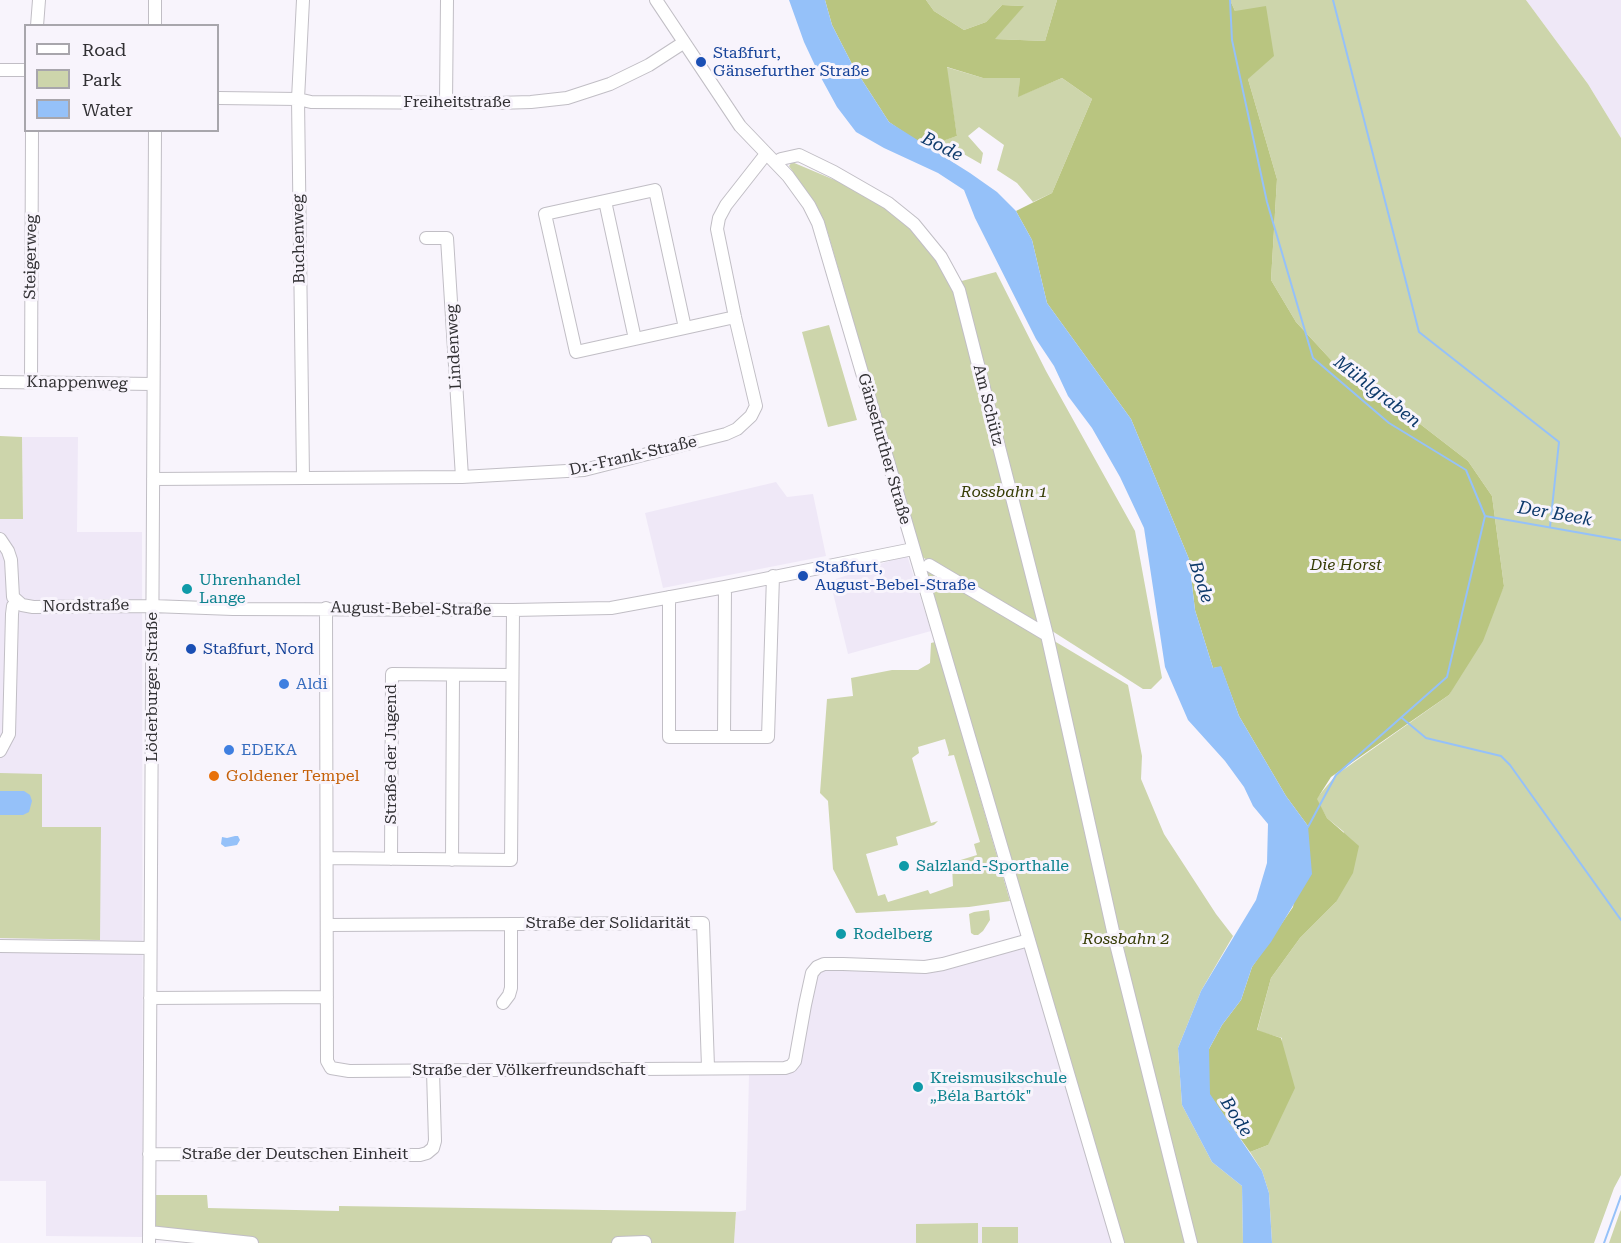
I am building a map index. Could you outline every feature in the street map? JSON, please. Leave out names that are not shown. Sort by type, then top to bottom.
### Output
[{"type":"street","points":[[38,24],[39,0]]},
{"type":"street","points":[[155,0],[155,24]]},
{"type":"street","name":"Buchenweg","points":[[303,0],[298,99],[303,478]]},
{"type":"street","points":[[446,103],[447,0]]},
{"type":"street","name":"Gänsefurther Straße","points":[[656,0],[740,126],[776,163],[804,197],[818,223],[1118,1243]]},
{"type":"street","name":"Freiheitstraße","points":[[219,98],[298,99],[311,102],[446,103],[531,102],[567,98],[610,84],[649,65],[683,43]]},
{"type":"street","points":[[0,70],[24,70]]},
{"type":"street","name":"Steigerweg","points":[[31,383],[32,132]]},
{"type":"street","name":"Löderburger Straße","points":[[149,1238],[155,132]]},
{"type":"street","name":"Dr.-Frank-Straße","points":[[153,479],[462,477],[584,470],[726,434],[737,429],[751,416],[756,406],[717,236],[719,218],[726,205],[766,154]]},
{"type":"street","name":"Am Schütz","points":[[776,163],[788,156],[799,155],[888,203],[914,224],[941,257],[959,290],[1047,635],[1113,929],[1191,1243]]},
{"type":"street","points":[[686,328],[655,190],[545,214],[576,352],[686,328],[735,317]]},
{"type":"street","points":[[605,201],[635,339]]},
{"type":"street","name":"Lindenweg","points":[[426,238],[447,238],[462,477]]},
{"type":"street","name":"Knappenweg","points":[[0,382],[153,384]]},
{"type":"street","points":[[0,538],[11,560],[12,590],[16,602],[12,614],[9,734],[0,751]]},
{"type":"street","name":"August-Bebel-Straße","points":[[152,606],[233,609],[611,608],[913,549]]},
{"type":"street","points":[[929,566],[1047,635]]},
{"type":"street","points":[[669,597],[669,737],[768,737],[773,576]]},
{"type":"street","points":[[724,736],[725,587]]},
{"type":"street","name":"Nordstraße","points":[[16,602],[33,607],[152,606]]},
{"type":"street","points":[[150,998],[327,997],[326,608]]},
{"type":"street","points":[[327,858],[511,860],[513,610]]},
{"type":"street","name":"Straße der Jugend","points":[[391,859],[392,674],[512,675]]},
{"type":"street","points":[[452,860],[453,675]]},
{"type":"street","name":"Straße der Solidarität","points":[[328,925],[703,923],[708,1067]]},
{"type":"street","name":"Straße der Solidarität","points":[[503,1003],[511,988],[511,924]]},
{"type":"street","points":[[708,1067],[785,1068],[791,1066],[795,1061],[812,973],[824,964],[925,967],[1029,940]]},
{"type":"street","points":[[0,946],[150,948]]},
{"type":"street","name":"Straße der Völkerfreundschaft","points":[[327,997],[327,1061],[331,1068],[349,1071],[574,1071],[708,1067]]},
{"type":"street","name":"Straße der Deutschen Einheit","points":[[149,1154],[420,1155],[427,1153],[433,1148],[435,1141],[433,1071]]},
{"type":"street","points":[[149,1238],[252,1243]]},
{"type":"street","points":[[618,1243],[645,1242]]},
{"type":"shaded area","points":[[1526,0],[1621,0],[1621,138],[1588,84]]},
{"type":"shaded area","points":[[22,437],[78,437],[77,532],[142,532],[143,1237],[46,1236],[46,1181],[0,1181],[0,519],[23,518]]},
{"type":"shaded area","points":[[776,482],[787,497],[813,494],[826,556],[663,588],[645,513]]},
{"type":"shaded area","points":[[907,555],[931,631],[848,654],[830,581]]},
{"type":"shaded area","points":[[1035,942],[1122,1243],[734,1243],[736,1212],[746,1210],[749,1074],[788,1072],[815,974],[822,969],[912,972]]},
{"type":"green space","name":"Die Horst","points":[[825,0],[926,0],[934,11],[964,30],[986,22],[1002,5],[1024,6],[995,39],[1045,41],[1057,0],[1230,0],[1235,11],[1266,6],[1274,56],[1248,79],[1277,179],[1271,280],[1296,322],[1332,361],[1367,383],[1468,461],[1492,496],[1504,586],[1483,641],[1449,695],[1331,777],[1317,799],[1327,818],[1359,846],[1353,873],[1336,902],[1300,938],[1271,978],[1257,1030],[1281,1038],[1295,1088],[1268,1145],[1250,1152],[1209,1094],[1209,1049],[1222,1025],[1241,1000],[1252,967],[1293,907],[1308,826],[1286,796],[1239,716],[1221,667],[1213,668],[1195,610],[1189,559],[1131,419],[1047,303],[1032,240],[1016,211],[1052,193],[1092,99],[1062,78],[1018,97],[1020,78],[983,78],[947,67],[957,136],[925,147],[889,122],[853,66],[832,25]]},
{"type":"green space","points":[[926,0],[1057,0],[1045,41],[994,39],[1023,6],[1002,5],[986,22],[964,30],[934,11]]},
{"type":"green space","points":[[1230,0],[1526,0],[1588,84],[1621,138],[1621,1175],[1594,1243],[1272,1243],[1269,1193],[1262,1171],[1250,1152],[1268,1145],[1282,1038],[1257,1031],[1271,978],[1300,938],[1336,902],[1344,832],[1327,818],[1316,799],[1336,775],[1449,695],[1504,586],[1492,496],[1468,461],[1367,383],[1332,361],[1296,322],[1271,280],[1277,179],[1248,79],[1235,11]]},
{"type":"green space","points":[[946,67],[983,78],[1020,78],[1019,96],[1062,78],[1092,99],[1052,193],[1033,202],[1017,183],[997,170],[1004,145],[979,127],[968,136],[983,153],[981,164],[941,141],[957,136]]},
{"type":"green space","name":"Rossbahn 1","points":[[792,162],[856,189],[909,224],[954,283],[996,272],[1046,371],[1135,531],[1162,678],[1151,689],[1143,689],[1049,629],[922,557],[827,230],[817,208],[789,166]]},
{"type":"green space","points":[[829,325],[857,420],[828,427],[802,332]]},
{"type":"green space","points":[[0,436],[22,437],[23,519],[0,519]]},
{"type":"green space","name":"Rossbahn 2","points":[[930,567],[1128,685],[1142,756],[1141,779],[1164,834],[1233,936],[1201,991],[1178,1048],[1182,1105],[1212,1162],[1242,1186],[1243,1243],[1122,1243],[926,570]]},
{"type":"green space","points":[[935,642],[1010,901],[969,907],[856,913],[833,869],[828,801],[820,793],[827,699],[853,696],[851,678],[892,670],[918,670],[930,663],[931,643]],"holes":[[[945,739],[948,756],[954,755],[980,842],[974,844],[977,855],[954,862],[952,866],[953,886],[930,894],[928,890],[888,902],[885,894],[878,896],[866,854],[898,845],[896,837],[934,825],[938,821],[931,823],[912,758],[919,753],[918,747]]]},
{"type":"green space","points":[[0,773],[42,774],[42,827],[101,827],[100,940],[0,938]]},
{"type":"green space","points":[[989,910],[990,920],[983,931],[978,935],[971,933],[969,914]]},
{"type":"green space","points":[[156,1195],[207,1195],[208,1208],[339,1211],[339,1206],[736,1212],[734,1243],[224,1243],[155,1229]]},
{"type":"green space","points":[[1621,1210],[1621,1243],[1609,1243],[1620,1212]]},
{"type":"green space","points":[[978,1223],[978,1243],[916,1243],[916,1224]]},
{"type":"green space","points":[[982,1227],[1018,1227],[1018,1243],[982,1243]]},
{"type":"water","points":[[789,0],[825,0],[832,25],[853,66],[889,122],[970,173],[997,192],[1016,211],[1032,240],[1047,303],[1131,419],[1189,559],[1195,610],[1213,668],[1221,666],[1239,716],[1286,796],[1308,826],[1312,874],[1271,942],[1252,967],[1241,1000],[1222,1025],[1209,1049],[1210,1094],[1262,1171],[1269,1193],[1272,1243],[1243,1243],[1242,1186],[1212,1162],[1182,1105],[1178,1048],[1201,991],[1256,900],[1267,863],[1268,824],[1253,806],[1244,787],[1225,761],[1188,720],[1165,667],[1144,528],[1120,477],[1092,428],[1068,396],[1054,366],[1036,339],[975,218],[964,190],[938,173],[856,132],[837,107],[819,74],[804,42]]},
{"type":"water","points":[[0,791],[24,791],[30,795],[32,801],[29,812],[23,815],[0,815]]},
{"type":"water","points":[[238,836],[240,840],[237,845],[225,847],[221,844],[222,837]]},
{"type":"waterway","name":"Mühlgraben","points":[[1230,0],[1232,40],[1267,202],[1313,358],[1389,423],[1466,470],[1485,516],[1447,677],[1336,775],[1308,827]]},
{"type":"waterway","points":[[1333,0],[1419,332],[1559,442],[1550,527]]},
{"type":"waterway","name":"Der Beek","points":[[1485,516],[1621,540]]},
{"type":"waterway","points":[[1402,718],[1426,738],[1501,756],[1510,765],[1621,920]]},
{"type":"waterway","points":[[1604,1243],[1621,1196]]},
{"type":"place","name":"Staßfurt, Gänsefurther Straße","points":[[701,62]]},
{"type":"place","name":"Staßfurt, August-Bebel-Straße","points":[[803,576]]},
{"type":"place","name":"Uhrenhandel Lange","points":[[187,589]]},
{"type":"place","name":"Staßfurt, Nord","points":[[191,649]]},
{"type":"place","name":"Aldi","points":[[284,684]]},
{"type":"place","name":"EDEKA","points":[[229,750]]},
{"type":"place","name":"Goldener Tempel","points":[[214,776]]},
{"type":"place","name":"Salzland-Sporthalle","points":[[904,866]]},
{"type":"place","name":"Rodelberg","points":[[841,934]]},
{"type":"place","name":"Kreismusikschule „Béla Bartók\"","points":[[918,1087]]},
{"type":"water label","name":"Bode","points":[[942,147]]},
{"type":"water label","name":"Bode","points":[[1201,582]]},
{"type":"water label","name":"Bode","points":[[1236,1117]]}]
